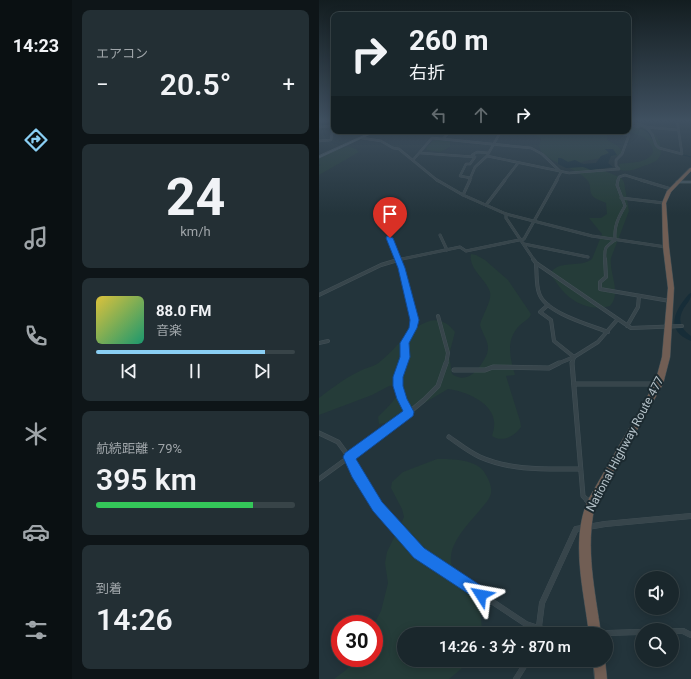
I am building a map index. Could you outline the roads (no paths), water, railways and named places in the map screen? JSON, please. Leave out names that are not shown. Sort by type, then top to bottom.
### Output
[{"type":"highway","name":"National Highway Route 477","points":[[594,627],[585,556],[585,527],[591,504],[659,384],[665,366],[670,327],[671,280],[666,247],[664,203],[666,195],[691,169]]},
{"type":"highway","points":[[600,667],[601,679]]},
{"type":"street","points":[[319,157],[331,152]]},
{"type":"street","points":[[401,152],[437,180],[463,195],[506,214],[592,236],[666,247]]},
{"type":"street","points":[[463,195],[475,166],[489,153],[477,152],[472,155],[475,157]]},
{"type":"street","points":[[538,152],[561,172]]},
{"type":"street","points":[[487,156],[561,172],[578,173],[619,168],[616,166],[616,160],[623,152]]},
{"type":"street","points":[[674,152],[682,154],[682,152]]},
{"type":"street","points":[[413,160],[419,153],[475,157]]},
{"type":"street","points":[[471,178],[459,176],[466,164],[470,164],[475,157]]},
{"type":"street","points":[[486,205],[518,162]]},
{"type":"street","points":[[319,295],[381,264],[460,247],[465,251],[524,239],[561,172]]},
{"type":"street","points":[[615,240],[614,229],[619,214],[625,208],[617,185],[619,177],[625,175],[671,189]]},
{"type":"street","points":[[678,182],[691,182]]},
{"type":"street","points":[[621,198],[664,203]]},
{"type":"street","points":[[506,214],[506,218],[522,239],[529,255],[538,265],[617,320],[631,328],[681,326]]},
{"type":"street","points":[[440,235],[447,250]]},
{"type":"street","points":[[390,238],[402,268],[414,320],[413,328],[405,343],[405,357],[398,377],[398,386],[402,399],[409,412]]},
{"type":"street","points":[[615,240],[607,246],[604,251],[606,277],[601,282],[600,289],[670,301]]},
{"type":"street","points":[[524,244],[588,257]]},
{"type":"street","points":[[538,265],[536,265],[539,294],[548,306],[573,320],[607,332]]},
{"type":"street","points":[[627,326],[639,307],[639,296]]},
{"type":"street","points":[[548,306],[540,312],[551,320],[554,341],[574,357]]},
{"type":"street","points":[[319,479],[433,393],[438,386],[445,369],[447,353],[438,316]]},
{"type":"street","points":[[454,370],[485,370],[493,367],[544,369],[574,357],[598,342],[617,320]]},
{"type":"street","points":[[319,343],[328,341]]},
{"type":"street","points":[[574,357],[572,362],[583,496],[591,504]]},
{"type":"street","points":[[574,384],[659,384]]},
{"type":"street","points":[[319,433],[338,442],[349,457],[377,507],[419,553],[531,627]]},
{"type":"street","points":[[449,437],[473,454],[498,464],[525,469],[580,469]]},
{"type":"street","points":[[540,627],[542,603],[576,530],[585,527],[691,516]]},
{"type":"street","points":[[679,631],[683,631],[691,635]]},
{"type":"street","points":[[613,633],[635,632]]},
{"type":"street","points":[[516,679],[524,667]]},
{"type":"water","points":[[608,152],[615,152],[617,155],[611,156],[608,163],[613,167],[591,170],[583,167],[566,168],[558,164],[558,158],[568,162],[575,160],[583,164],[596,163],[601,156],[609,153]]},
{"type":"waterway","points":[[671,152],[691,157]]},
{"type":"waterway","points":[[691,295],[682,307],[677,318],[679,329],[691,339]]}]
